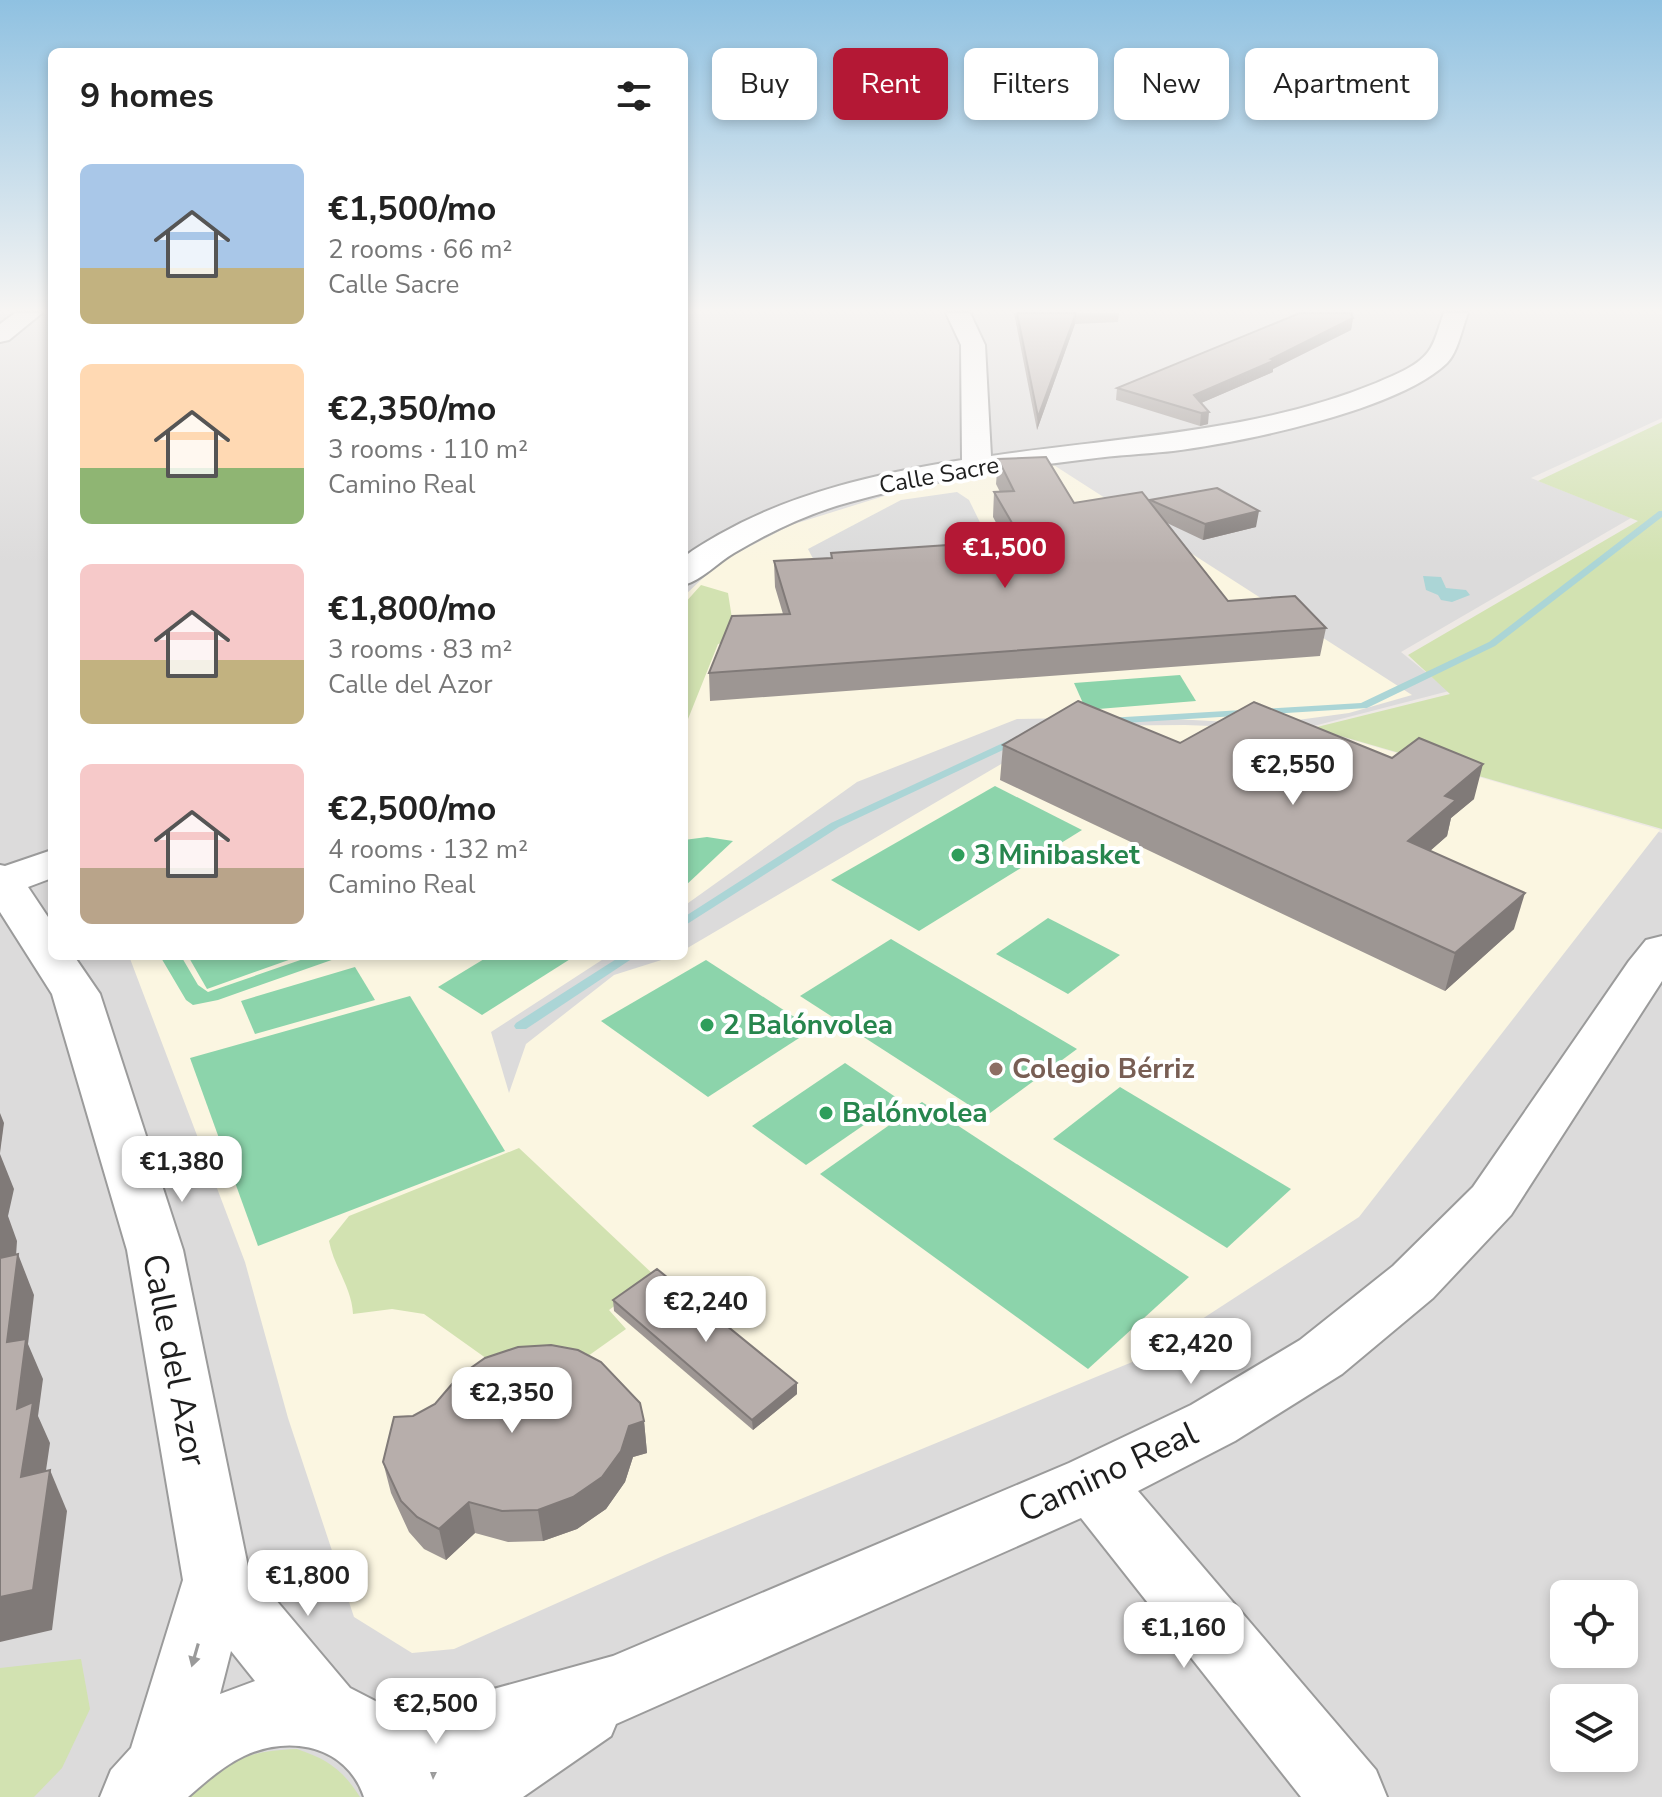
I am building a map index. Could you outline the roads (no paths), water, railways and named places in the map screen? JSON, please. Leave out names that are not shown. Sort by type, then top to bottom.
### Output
[{"type":"street","points":[[975,397],[977,468]]},
{"type":"street","name":"Calle Sacre","points":[[688,571],[702,558],[778,517],[837,496],[917,476],[1090,450],[1175,442],[1298,418],[1365,397]]},
{"type":"street","name":"Calle del Azor","points":[[18,874],[48,936]]},
{"type":"street","name":"Camino Real","points":[[150,1782],[201,1738],[243,1718],[285,1711],[368,1752],[468,1732],[617,1689],[1092,1483],[1213,1423],[1321,1357],[1413,1282],[1492,1201],[1662,950]]},
{"type":"street","name":"Calle del Azor","points":[[60,960],[76,994],[155,1250],[217,1580],[150,1782]]},
{"type":"street","points":[[1092,1483],[1349,1797]]},
{"type":"street","name":"Calle del Azor","points":[[217,1580],[368,1752]]},
{"type":"street","name":"Camino Real","points":[[464,1797],[474,1786],[617,1689]]},
{"type":"water","points":[[1423,576],[1441,577],[1446,588],[1466,590],[1470,595],[1452,602],[1441,600],[1438,595],[1426,590]]},
{"type":"waterway","points":[[1108,721],[1363,706],[1492,644],[1662,513]]},
{"type":"waterway","points":[[688,919],[835,825],[1018,739]]},
{"type":"waterway","points":[[521,1026],[624,960]]},
{"type":"place","name":"3 Minibasket","points":[[958,855]]},
{"type":"place","name":"2 Balónvolea","points":[[707,1025]]},
{"type":"place","name":"Colegio Bérriz","points":[[996,1069]]},
{"type":"place","name":"Balónvolea","points":[[826,1113]]}]
